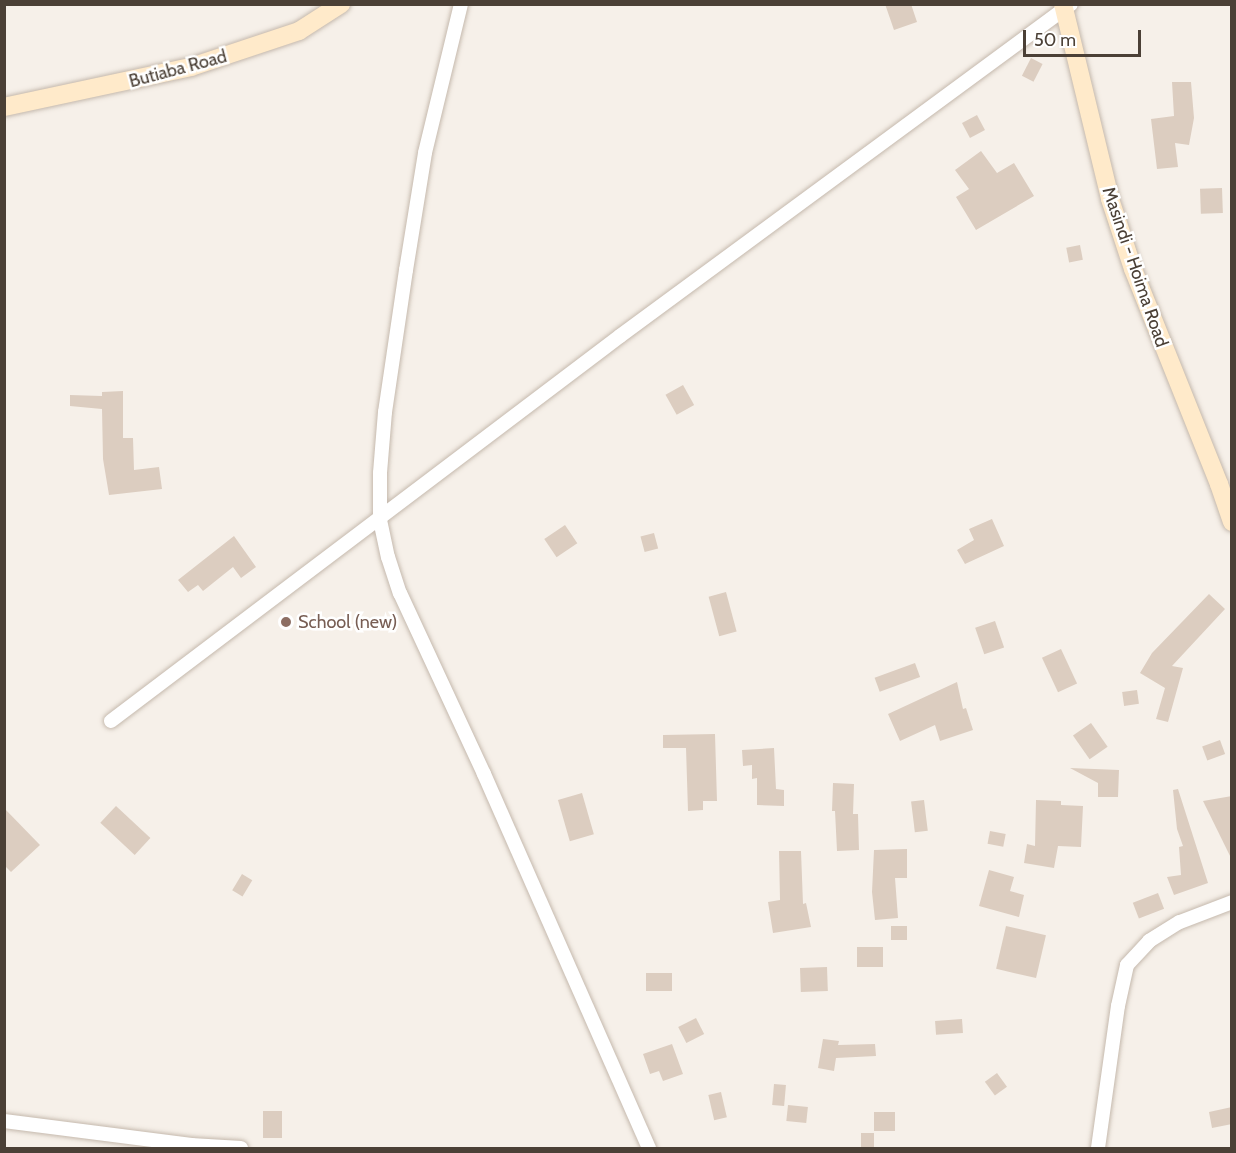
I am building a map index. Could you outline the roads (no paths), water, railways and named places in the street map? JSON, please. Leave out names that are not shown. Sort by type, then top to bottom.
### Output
[{"type":"main road","name":"Butiaba Road","points":[[4,107],[191,67],[299,31],[341,4]]},
{"type":"main road","name":"Masindi - Hoima Road","points":[[1066,6],[1091,125],[1123,239],[1232,522]]},
{"type":"street","points":[[461,4],[425,153],[410,247],[385,412],[380,474],[380,520],[388,557],[400,593],[484,774],[649,1149]]},
{"type":"street","points":[[111,721],[630,329],[1066,6]]},
{"type":"street","points":[[1098,1149],[1118,1006],[1128,965],[1149,941],[1180,922],[1232,902]]},
{"type":"street","points":[[4,1121],[190,1145],[241,1149]]},
{"type":"place","name":"School (new)","points":[[286,622]]}]
